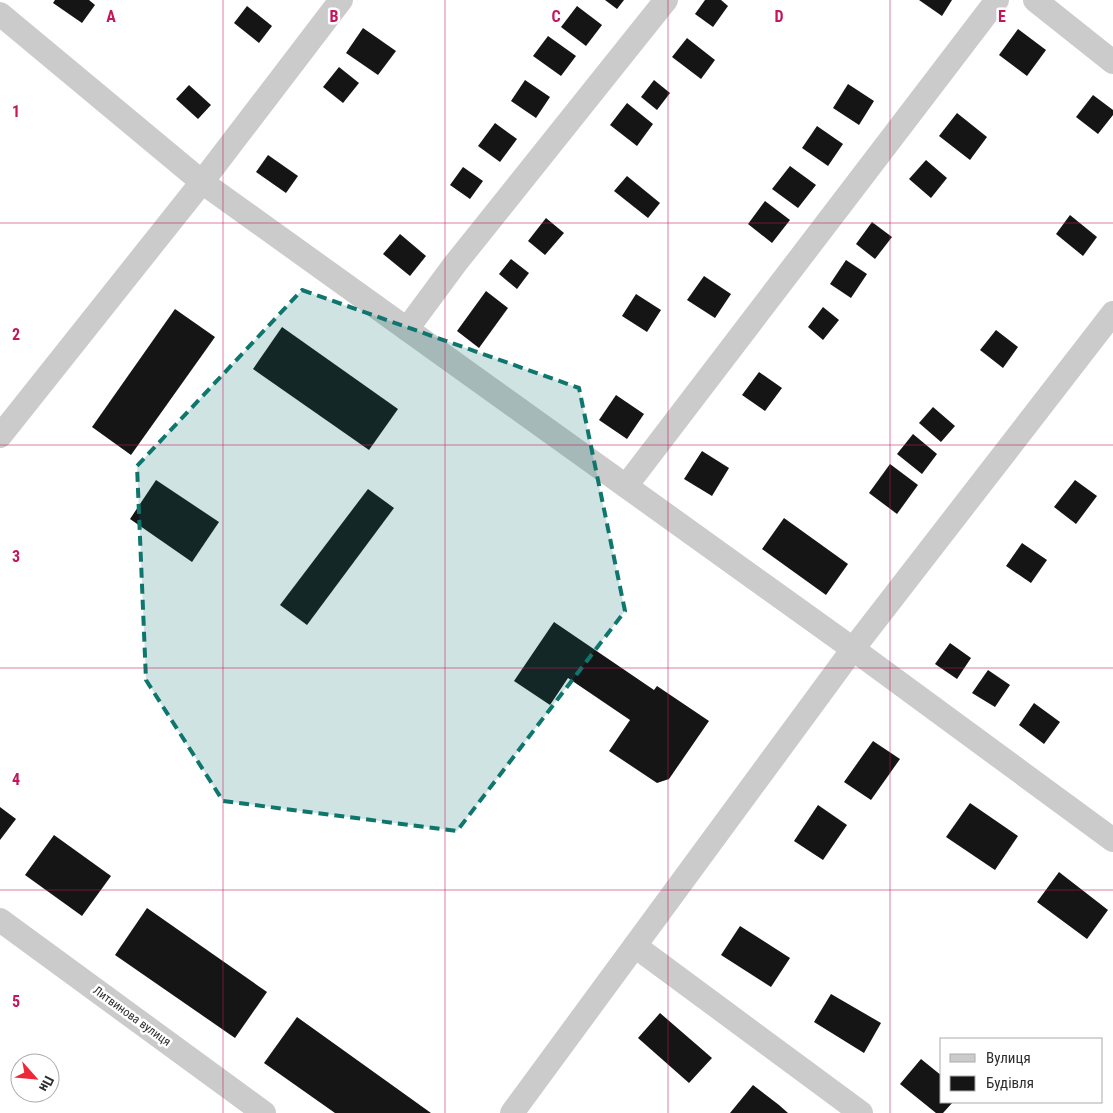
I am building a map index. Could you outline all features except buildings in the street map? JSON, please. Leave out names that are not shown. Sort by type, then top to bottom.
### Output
[{"type":"street","points":[[0,7],[6,0]]},
{"type":"street","points":[[0,436],[202,182],[341,0]]},
{"type":"street","points":[[407,329],[455,264],[666,0]]},
{"type":"street","points":[[626,486],[997,0]]},
{"type":"street","points":[[1035,0],[1113,62]]},
{"type":"street","points":[[0,14],[202,182],[853,649],[1109,828]]},
{"type":"street","points":[[512,1113],[853,649],[1113,313]]},
{"type":"street","name":"Литвинова вулиця","points":[[0,920],[264,1113]]},
{"type":"street","points":[[635,946],[861,1113]]},
{"type":"highlighted area","points":[[302,290],[579,388],[625,611],[457,831],[223,801],[146,680],[137,466]]}]
